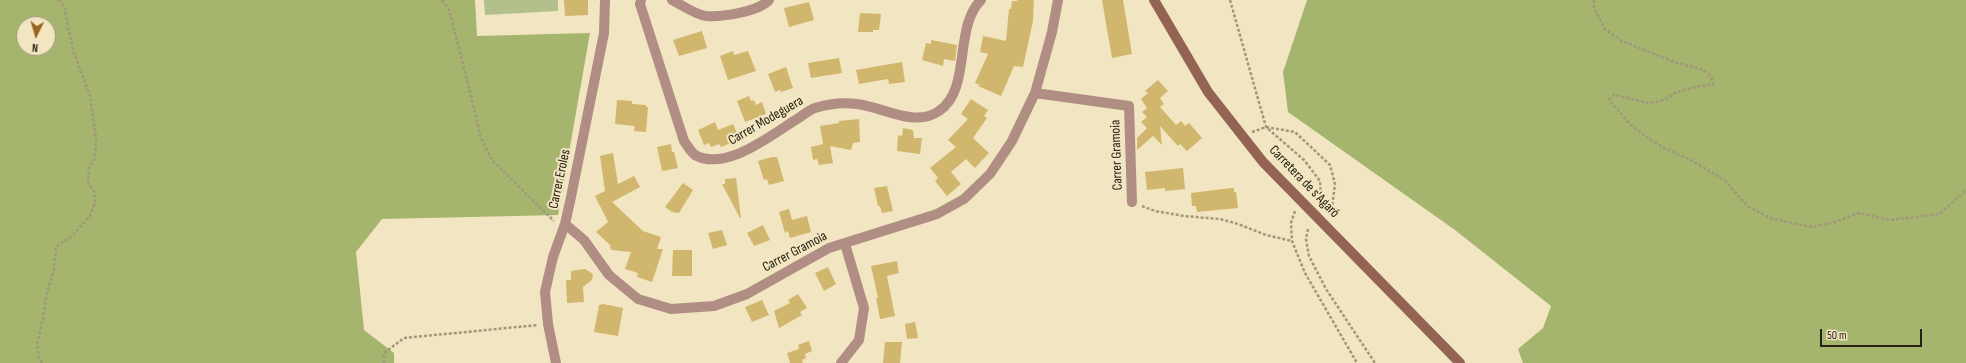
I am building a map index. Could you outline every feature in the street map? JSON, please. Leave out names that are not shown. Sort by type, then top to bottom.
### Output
[{"type":"street","name":"Carrer Eroles","points":[[556,363],[548,324],[546,292],[553,257],[564,227],[604,33],[605,0]]},
{"type":"street","name":"Carrer Modeguera","points":[[641,0],[640,4],[684,141],[694,154],[710,159],[730,157],[751,148],[813,109],[836,103],[858,104],[903,116],[925,118],[940,111],[950,100],[957,83],[969,20],[975,6],[981,0]]},
{"type":"street","points":[[672,0],[705,16],[736,14],[765,5],[770,0]]},
{"type":"street","name":"Carrer Gramoia","points":[[564,227],[584,240],[609,275],[638,300],[671,308],[714,306],[747,294],[829,248],[937,214],[964,199],[990,174],[1012,140],[1035,93],[1052,32],[1058,0]]},
{"type":"street","name":"Carretera de s'Agaró","points":[[1154,0],[1208,92],[1264,162],[1460,363]]},
{"type":"street","name":"Carrer Gramoia","points":[[1035,93],[1129,106],[1132,202]]},
{"type":"street","points":[[841,363],[859,340],[864,308],[844,244]]},
{"type":"path","points":[[42,363],[39,358],[37,344],[47,292],[54,270],[56,247],[72,236],[90,216],[96,203],[94,191],[88,183],[89,168],[95,158],[96,138],[90,96],[73,50],[64,6],[59,0]]},
{"type":"path","points":[[442,0],[448,10],[474,104],[480,136],[492,160],[564,227]]},
{"type":"path","points":[[1230,0],[1266,127],[1304,160],[1320,181],[1321,194],[1318,206]]},
{"type":"path","points":[[1594,0],[1594,8],[1606,29],[1622,41],[1677,63],[1704,70],[1711,76],[1713,84],[1690,88],[1675,93],[1665,100],[1649,103],[1614,95],[1609,100],[1631,125],[1648,138],[1662,147],[1693,161],[1727,182],[1749,207],[1770,218],[1811,226],[1832,223],[1859,212],[1890,220],[1940,214],[1966,190]]},
{"type":"path","points":[[1243,136],[1266,127],[1294,132],[1330,165],[1335,184],[1329,229]]},
{"type":"path","points":[[1300,199],[1291,223],[1292,241],[1305,273],[1357,363]]},
{"type":"path","points":[[1132,202],[1155,211],[1184,216],[1220,219],[1266,235],[1292,241]]},
{"type":"path","points":[[1308,229],[1306,239],[1309,256],[1326,289],[1375,363]]},
{"type":"path","points":[[384,363],[384,354],[404,338],[548,324]]},
{"type":"green space","points":[[0,0],[475,0],[477,36],[590,33],[558,215],[382,219],[356,252],[364,330],[394,353],[394,363],[0,363]]},
{"type":"green space","points":[[484,0],[558,0],[558,11],[485,15]]},
{"type":"green space","points":[[1307,0],[1966,0],[1966,363],[1523,363],[1518,349],[1543,328],[1551,306],[1455,230],[1288,112],[1283,72]]},
{"type":"building","points":[[564,0],[588,0],[588,15],[565,16]]},
{"type":"building","points":[[1034,0],[1033,21],[1023,67],[1014,66],[1001,96],[978,86],[980,85],[975,83],[988,54],[980,52],[983,36],[1006,41],[1009,9],[1011,9],[1012,1]]},
{"type":"building","points":[[1102,0],[1123,0],[1132,54],[1112,58]]},
{"type":"building","points":[[809,2],[814,20],[789,27],[784,8]]},
{"type":"building","points":[[860,13],[881,14],[879,30],[873,30],[873,32],[858,32]]},
{"type":"building","points":[[702,31],[707,48],[679,56],[673,40]]},
{"type":"building","points":[[931,40],[957,45],[955,61],[944,59],[943,66],[922,60],[926,43],[931,44]]},
{"type":"building","points":[[733,51],[734,55],[748,51],[756,71],[728,80],[720,56]]},
{"type":"building","points":[[839,58],[842,73],[811,78],[808,63]]},
{"type":"building","points":[[902,62],[905,82],[889,84],[888,79],[859,84],[856,70]]},
{"type":"building","points":[[786,67],[793,88],[781,92],[780,90],[775,92],[768,74]]},
{"type":"building","points":[[1158,80],[1168,91],[1160,98],[1164,104],[1160,107],[1176,125],[1181,121],[1185,126],[1189,123],[1202,138],[1187,151],[1180,144],[1178,146],[1160,126],[1162,145],[1153,136],[1137,150],[1137,138],[1147,128],[1141,122],[1147,117],[1142,112],[1147,108],[1141,99],[1148,93],[1145,91]]},
{"type":"building","points":[[749,96],[751,101],[754,100],[756,105],[762,102],[766,114],[745,122],[737,101]]},
{"type":"building","points":[[971,99],[988,110],[984,116],[987,118],[973,138],[989,153],[975,168],[966,159],[951,172],[961,184],[947,196],[935,181],[938,178],[930,168],[956,147],[948,140],[968,119],[961,114]]},
{"type":"building","points":[[617,100],[632,101],[632,104],[646,105],[646,107],[648,107],[646,132],[634,131],[635,126],[615,124]]},
{"type":"building","points":[[859,119],[860,142],[853,143],[851,150],[830,146],[833,163],[819,165],[817,159],[813,160],[811,147],[823,144],[820,126],[839,123],[839,121]]},
{"type":"building","points":[[715,122],[718,130],[733,124],[740,139],[721,147],[719,144],[711,147],[709,143],[704,145],[698,130]]},
{"type":"building","points":[[903,128],[913,130],[914,138],[922,138],[920,154],[897,151],[898,135],[902,136]]},
{"type":"building","points":[[671,144],[672,152],[674,152],[678,168],[662,171],[657,147]]},
{"type":"building","points":[[613,153],[618,184],[634,176],[640,187],[612,202],[643,231],[661,237],[657,249],[663,249],[652,282],[637,277],[638,273],[625,269],[631,252],[611,250],[610,245],[596,232],[608,222],[595,196],[605,191],[600,156]]},
{"type":"building","points":[[777,157],[784,181],[769,185],[767,179],[764,180],[758,161]]},
{"type":"building","points":[[1183,168],[1185,189],[1165,191],[1165,188],[1147,190],[1145,172]]},
{"type":"building","points":[[736,178],[741,218],[722,184],[725,184],[725,179]]},
{"type":"building","points":[[683,183],[693,190],[679,213],[672,212],[665,207]]},
{"type":"building","points":[[887,186],[893,211],[882,213],[880,206],[878,206],[874,188]]},
{"type":"building","points":[[1234,188],[1234,192],[1236,192],[1238,208],[1197,212],[1196,206],[1192,206],[1191,193]]},
{"type":"building","points":[[789,209],[792,220],[807,216],[811,232],[790,238],[788,231],[785,233],[779,212]]},
{"type":"building","points":[[763,225],[770,240],[754,246],[747,233]]},
{"type":"building","points":[[722,230],[727,245],[713,249],[708,233]]},
{"type":"building","points":[[673,250],[692,250],[692,276],[672,276]]},
{"type":"building","points":[[897,261],[899,273],[887,276],[895,316],[880,319],[876,298],[878,298],[871,266]]},
{"type":"building","points":[[828,267],[836,284],[824,291],[815,273]]},
{"type":"building","points":[[585,269],[593,274],[592,280],[583,287],[584,302],[567,303],[566,280],[571,280],[571,271]]},
{"type":"building","points":[[798,294],[807,308],[800,312],[802,315],[779,328],[774,311],[790,303],[788,300]]},
{"type":"building","points":[[762,300],[769,315],[752,322],[745,307]]},
{"type":"building","points":[[603,304],[623,308],[618,336],[594,332],[599,305]]},
{"type":"building","points":[[915,322],[918,338],[907,339],[905,324]]},
{"type":"building","points":[[809,341],[812,351],[805,354],[806,358],[802,360],[803,363],[790,363],[787,353],[799,349],[798,345]]},
{"type":"building","points":[[885,342],[902,342],[900,363],[883,363]]}]
